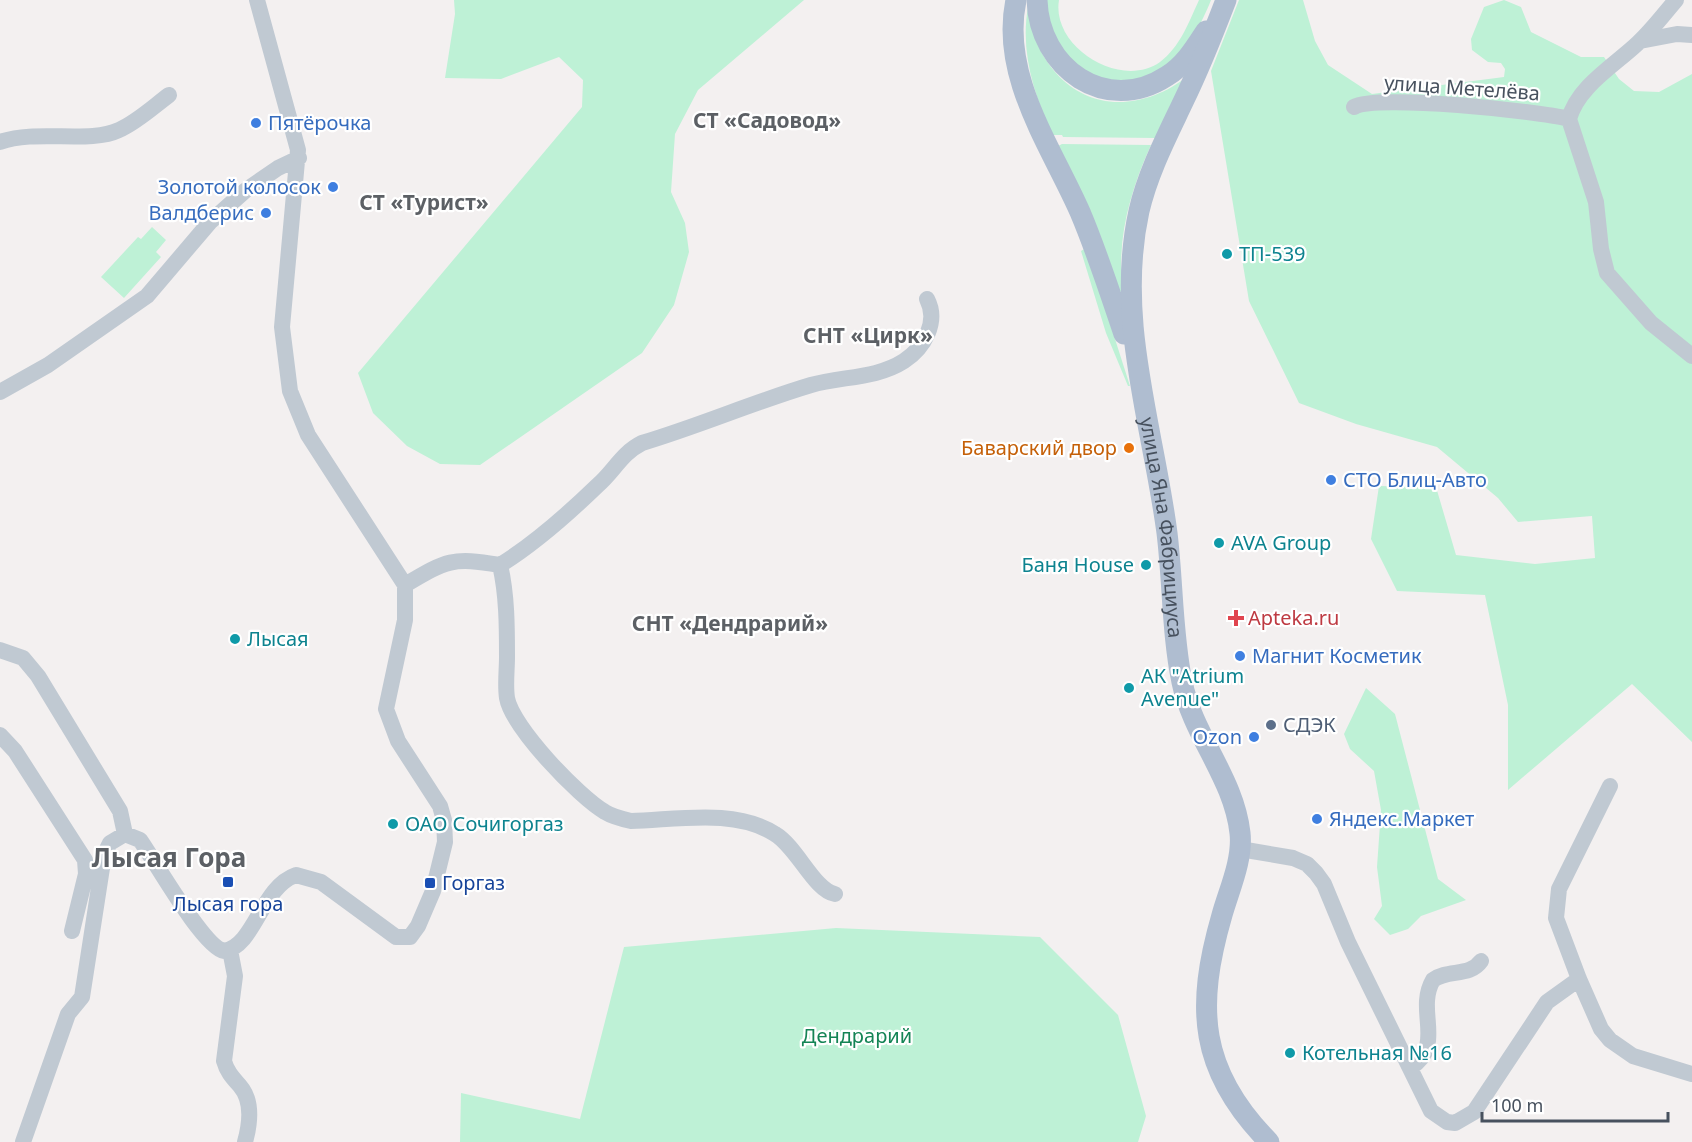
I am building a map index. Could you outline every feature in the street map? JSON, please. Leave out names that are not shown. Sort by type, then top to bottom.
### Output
[{"type":"main road","name":"улица Яна Фабрициуса","points":[[1016,0],[1014,41],[1024,90],[1090,237],[1138,374]]},
{"type":"main road","points":[[1037,0],[1045,40],[1062,65],[1084,81],[1098,87],[1123,90],[1150,85],[1167,76],[1183,63],[1226,0]]},
{"type":"main road","name":"улица Яна Фабрициуса","points":[[1226,0],[1206,54],[1149,177],[1131,257],[1130,311],[1138,374],[1167,532],[1182,683],[1194,718],[1228,788],[1238,823],[1240,849],[1218,928],[1207,994],[1206,1023],[1210,1053],[1224,1084],[1238,1107],[1269,1142]]},
{"type":"street","points":[[125,834],[140,840],[214,947],[224,951],[236,947],[273,890],[288,877],[296,875],[321,882],[396,937],[403,938],[414,933],[433,891],[445,842],[444,820],[440,806],[398,741],[386,709],[405,620],[405,585],[308,435],[290,391],[282,327],[299,158],[293,128],[257,0]]},
{"type":"street","points":[[1676,0],[1640,42],[1582,93],[1571,109],[1569,119],[1596,202],[1601,249],[1607,273],[1652,322],[1692,356]]},
{"type":"street","points":[[1640,42],[1677,34],[1692,35]]},
{"type":"street","points":[[0,142],[17,136],[96,134],[118,131],[169,95]]},
{"type":"street","name":"улица Метелёва","points":[[1354,107],[1366,103],[1421,104],[1543,113],[1569,119]]},
{"type":"street","points":[[0,392],[48,365],[147,296],[210,222],[246,190],[278,168],[299,158]]},
{"type":"street","points":[[405,585],[443,563],[454,560],[500,565],[562,519],[601,483],[627,452],[642,443],[814,384],[888,370],[905,360],[920,347],[928,335],[932,315],[927,299]]},
{"type":"street","points":[[500,565],[507,616],[507,697],[511,711],[525,732],[575,787],[604,812],[618,818],[631,820],[717,818],[760,825],[794,849],[823,889],[835,894]]},
{"type":"street","points":[[0,650],[23,658],[38,676],[120,812],[125,834]]},
{"type":"street","points":[[0,735],[15,751],[85,860],[86,874],[72,931]]},
{"type":"street","points":[[1610,786],[1590,822],[1557,898],[1556,918],[1579,980],[1601,1029],[1621,1050],[1692,1074]]},
{"type":"street","points":[[23,1142],[68,1014],[82,997],[104,855],[110,843],[125,834]]},
{"type":"street","points":[[1240,849],[1293,858],[1306,864],[1324,884],[1348,942],[1410,1068],[1417,1087],[1436,1116],[1447,1122],[1464,1119],[1474,1112],[1547,1002],[1579,980]]},
{"type":"street","points":[[230,950],[235,976],[224,1061],[226,1068],[242,1088],[247,1100],[249,1128],[245,1142]]},
{"type":"street","points":[[1410,1068],[1421,1061],[1429,1046],[1428,993],[1433,980],[1448,973],[1472,970],[1481,961]]},
{"type":"green space","points":[[454,0],[804,0],[698,90],[675,134],[671,192],[685,223],[689,252],[674,305],[642,353],[480,465],[440,464],[407,446],[373,413],[358,373],[582,107],[583,80],[559,57],[501,79],[445,78],[455,14]]},
{"type":"green space","points":[[1045,0],[1059,0],[1059,17],[1066,33],[1077,48],[1092,59],[1109,67],[1127,71],[1144,69],[1160,62],[1178,42],[1199,0],[1211,0],[1193,37],[1173,61],[1150,75],[1134,80],[1118,81],[1087,72],[1062,51],[1051,32]]},
{"type":"green space","points":[[1239,0],[1303,0],[1315,41],[1328,65],[1372,94],[1504,77],[1505,69],[1501,63],[1488,62],[1472,50],[1471,39],[1484,7],[1504,0],[1521,7],[1531,32],[1581,57],[1604,57],[1619,79],[1634,91],[1659,92],[1692,74],[1692,742],[1632,684],[1508,790],[1508,705],[1485,595],[1397,591],[1371,539],[1379,486],[1436,487],[1456,555],[1535,564],[1595,558],[1592,516],[1518,522],[1498,498],[1437,447],[1356,424],[1299,403],[1249,301],[1211,71]]},
{"type":"green space","points":[[1028,7],[1041,51],[1053,70],[1069,85],[1087,95],[1107,101],[1130,101],[1155,95],[1187,77],[1156,138],[1052,135],[1034,88],[1027,56]]},
{"type":"green space","points":[[1062,144],[1151,145],[1136,183],[1126,221],[1121,260],[1124,300],[1058,146]]},
{"type":"green space","points":[[152,227],[166,240],[156,252],[161,257],[124,298],[101,277],[138,237],[141,239]]},
{"type":"green space","points":[[1086,248],[1130,386],[1128,386],[1106,333],[1081,251]]},
{"type":"green space","points":[[1366,688],[1395,714],[1438,879],[1466,900],[1421,916],[1408,929],[1390,935],[1374,919],[1382,906],[1377,867],[1381,810],[1374,771],[1350,749],[1344,734]]},
{"type":"green space","name":"Дендрарий","points":[[836,928],[1040,937],[1118,1015],[1146,1116],[1138,1142],[460,1142],[461,1093],[580,1119],[624,947]]},
{"type":"place","name":"Пятёрочка","points":[[256,123]]},
{"type":"place","name":"Золотой колосок","points":[[333,187]]},
{"type":"place","name":"Валдберис","points":[[266,213]]},
{"type":"place","name":"ТП-539","points":[[1227,254]]},
{"type":"place","name":"Баварский двор","points":[[1129,448]]},
{"type":"place","name":"СТО Блиц-Авто","points":[[1331,480]]},
{"type":"place","name":"AVA Group","points":[[1219,543]]},
{"type":"place","name":"Баня House","points":[[1146,565]]},
{"type":"place","name":"Apteka.ru","points":[[1236,618]]},
{"type":"place","name":"Лысая","points":[[235,639]]},
{"type":"place","name":"Магнит Косметик","points":[[1240,656]]},
{"type":"place","name":"АК \"Atrium Avenue\"","points":[[1129,688]]},
{"type":"place","name":"СДЭК","points":[[1271,725]]},
{"type":"place","name":"Ozon","points":[[1254,737]]},
{"type":"place","name":"Яндекс.Маркет","points":[[1317,819]]},
{"type":"place","name":"ОАО Сочигоргаз","points":[[393,824]]},
{"type":"place","name":"Лысая гора","points":[[228,882]]},
{"type":"place","name":"Горгаз","points":[[430,883]]},
{"type":"place","name":"Котельная №16","points":[[1290,1053]]},
{"type":"district","name":"СТ «Садовод»","points":[[767,121]]},
{"type":"district","name":"СТ «Турист»","points":[[424,203]]},
{"type":"district","name":"СНТ «Цирк»","points":[[868,336]]},
{"type":"district","name":"СНТ «Дендрарий»","points":[[730,624]]},
{"type":"district","name":"Лысая Гора","points":[[169,858]]}]
